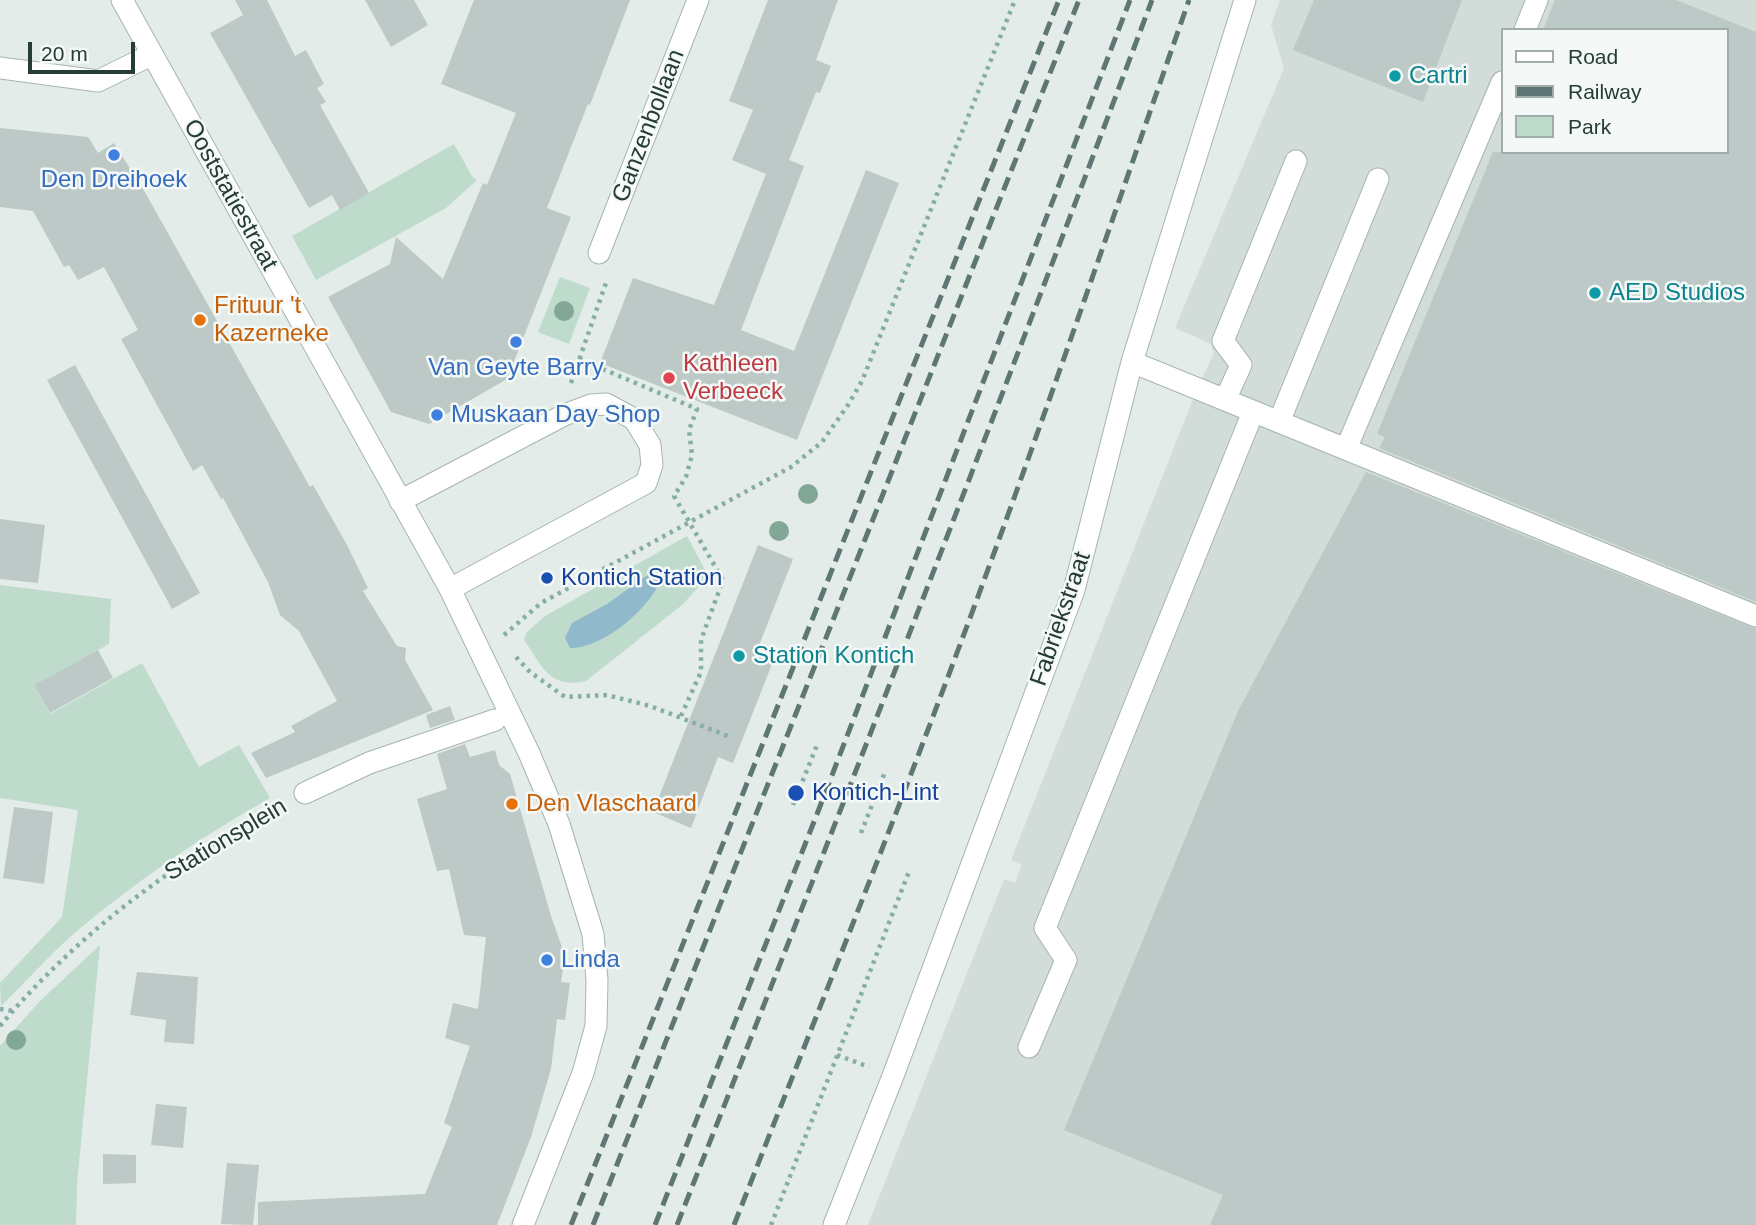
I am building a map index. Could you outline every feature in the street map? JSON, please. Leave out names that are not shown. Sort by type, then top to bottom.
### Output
[{"type":"street","name":"Ooststatiestraat","points":[[122,0],[400,500]]},
{"type":"street","name":"Ganzenbollaan","points":[[599,253],[698,0]]},
{"type":"street","name":"Fabriekstraat","points":[[834,1225],[893,1076],[1074,590],[1132,362],[1245,0]]},
{"type":"street","points":[[1526,28],[1538,0]]},
{"type":"street","points":[[0,68],[98,81],[151,55]]},
{"type":"street","points":[[1346,449],[1500,87]]},
{"type":"street","points":[[1225,400],[1241,365],[1223,341],[1296,161]]},
{"type":"street","points":[[1279,422],[1378,179]]},
{"type":"street","points":[[1132,362],[1756,616]]},
{"type":"street","points":[[450,589],[646,482],[652,465],[650,445],[634,419],[606,404],[591,405],[543,425],[400,500],[450,589],[544,787],[559,824],[593,934],[597,979],[596,1026],[583,1073],[523,1225]]},
{"type":"street","points":[[1029,1047],[1066,960],[1045,928],[1253,412]]},
{"type":"street","name":"Stationsplein","points":[[305,793],[369,763],[495,720]]},
{"type":"path","points":[[485,662],[500,638],[541,603],[782,472],[822,442],[862,381],[1014,0]]},
{"type":"path","points":[[564,415],[579,359],[608,282],[599,253]]},
{"type":"path","points":[[579,359],[697,409],[689,430],[692,455],[686,477],[674,496],[723,580],[701,640],[701,672],[680,718]]},
{"type":"path","points":[[515,655],[530,672],[565,697],[607,695],[650,706],[728,736]]},
{"type":"path","points":[[793,805],[817,745]]},
{"type":"path","points":[[861,833],[885,772]]},
{"type":"path","name":"Stationsplein","points":[[0,1026],[69,954],[125,905],[188,859],[305,793]]},
{"type":"path","points":[[771,1225],[910,869]]},
{"type":"path","points":[[0,1009],[13,1010]]},
{"type":"shaded area","points":[[1280,0],[1756,0],[1756,1225],[868,1225],[1004,879],[1015,883],[1022,865],[1011,860],[1197,389],[1214,353],[1211,344],[1175,328],[1284,68],[1271,25]]},
{"type":"green space","points":[[454,144],[473,178],[477,180],[446,208],[316,280],[292,236]]},
{"type":"green space","points":[[560,277],[590,288],[569,344],[538,332]]},
{"type":"green space","points":[[687,536],[706,572],[702,583],[682,605],[586,681],[563,682],[548,674],[524,640],[527,632],[545,616]]},
{"type":"green space","points":[[0,585],[111,599],[109,644],[34,685],[50,714],[142,663],[199,767],[239,745],[270,798],[195,843],[124,894],[68,939],[1,1006],[0,983],[62,917],[78,810],[0,798]]},
{"type":"green space","points":[[100,945],[77,1184],[76,1225],[0,1225],[0,1046],[39,1002]]},
{"type":"water","points":[[656,569],[664,573],[658,586],[650,599],[626,623],[598,641],[570,648],[565,638],[572,623],[607,604]]},
{"type":"building","points":[[235,0],[267,0],[295,56],[306,50],[324,84],[317,88],[326,102],[320,105],[369,193],[340,210],[332,195],[309,208],[210,33],[243,15]]},
{"type":"building","points":[[365,0],[414,0],[428,25],[391,47]]},
{"type":"building","points":[[474,0],[630,0],[547,208],[571,217],[507,379],[429,424],[391,412],[328,297],[390,264],[396,237],[443,279],[483,183],[487,185],[516,113],[441,84]]},
{"type":"building","points":[[768,0],[838,0],[816,60],[831,66],[820,93],[816,92],[789,160],[804,166],[741,330],[794,351],[866,170],[899,183],[797,440],[600,363],[633,278],[714,305],[766,174],[732,160],[753,110],[729,101]]},
{"type":"building","name":"Cartri","points":[[1314,0],[1462,0],[1423,102],[1293,50]]},
{"type":"building","name":"AED Studios","points":[[1555,0],[1676,0],[1756,32],[1756,602],[1379,448],[1385,437],[1377,434],[1493,152],[1728,154],[1728,28],[1544,28]]},
{"type":"building","points":[[0,128],[88,137],[98,153],[114,143],[146,194],[310,487],[313,485],[347,545],[368,588],[363,591],[397,646],[406,648],[405,660],[433,710],[266,778],[251,753],[295,732],[291,726],[337,701],[299,631],[280,615],[268,582],[223,498],[221,499],[202,465],[193,471],[121,339],[138,330],[104,267],[78,280],[69,265],[64,267],[33,211],[0,207]]},
{"type":"building","points":[[75,365],[200,593],[172,609],[47,380]]},
{"type":"building","points":[[1366,472],[1756,629],[1756,1225],[1210,1225],[1223,1195],[1064,1130],[1238,711]]},
{"type":"building","points":[[0,519],[45,525],[38,583],[0,579]]},
{"type":"building","name":"Station Kontich","points":[[758,545],[793,559],[756,653],[774,659],[733,763],[718,757],[691,828],[653,812]]},
{"type":"building","points":[[98,650],[113,678],[50,713],[34,685]]},
{"type":"building","points":[[450,706],[455,720],[430,728],[426,715]]},
{"type":"building","points":[[465,744],[470,757],[495,750],[499,765],[510,774],[565,956],[561,982],[570,983],[565,1020],[557,1019],[551,1069],[531,1137],[497,1225],[258,1225],[258,1202],[425,1194],[452,1127],[444,1123],[470,1046],[445,1038],[453,1003],[478,1009],[486,937],[464,935],[449,869],[437,871],[417,799],[447,789],[437,754]]},
{"type":"building","points":[[14,807],[53,812],[44,884],[3,878]]},
{"type":"building","points":[[137,972],[198,977],[194,1044],[164,1042],[166,1020],[130,1015]]},
{"type":"building","points":[[156,1104],[187,1107],[183,1148],[151,1145]]},
{"type":"building","points":[[103,1154],[136,1155],[136,1183],[103,1184]]},
{"type":"building","points":[[227,1163],[259,1165],[253,1225],[221,1224]]},
{"type":"railway","points":[[571,1225],[1059,0]]},
{"type":"railway","points":[[593,1225],[1079,0]]},
{"type":"railway","points":[[655,1225],[819,809],[1130,0]]},
{"type":"railway","points":[[677,1225],[917,614],[1152,0]]},
{"type":"railway","points":[[734,1225],[988,569],[1189,0]]},
{"type":"place","name":"Cartri","points":[[1395,76]]},
{"type":"place","name":"Den Dreihoek","points":[[114,155]]},
{"type":"place","name":"AED Studios","points":[[1595,293]]},
{"type":"place","name":"Frituur 't Kazerneke","points":[[200,320]]},
{"type":"place","name":"Van Geyte Barry","points":[[516,342]]},
{"type":"place","name":"Kathleen Verbeeck","points":[[669,378]]},
{"type":"place","name":"Muskaan Day Shop","points":[[437,415]]},
{"type":"place","name":"Kontich Station","points":[[547,578]]},
{"type":"place","name":"Station Kontich","points":[[739,656]]},
{"type":"place","name":"Kontich-Lint","points":[[796,793]]},
{"type":"place","name":"Den Vlaschaard","points":[[512,804]]},
{"type":"place","name":"Linda","points":[[547,960]]}]
